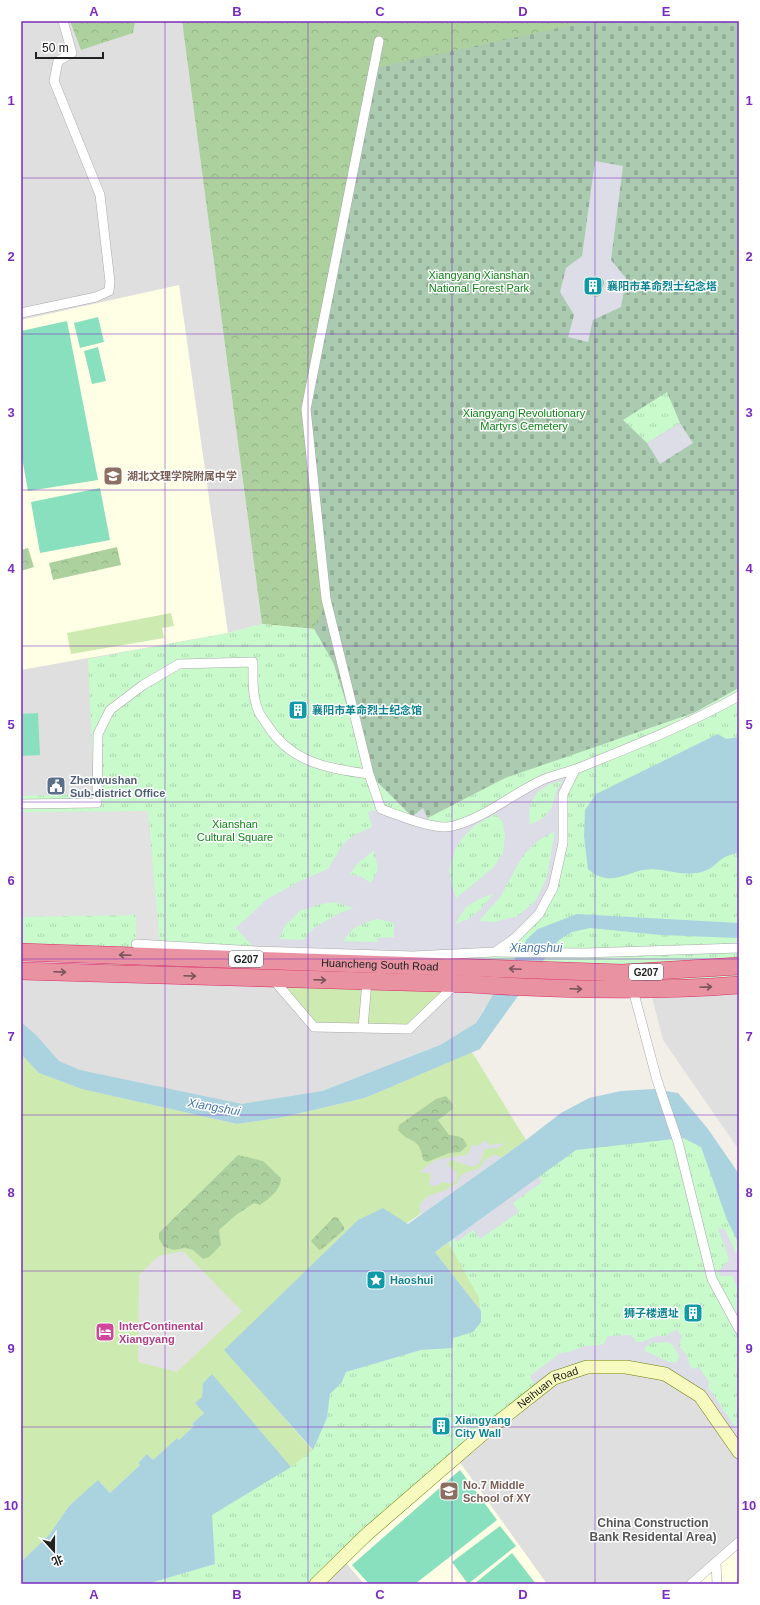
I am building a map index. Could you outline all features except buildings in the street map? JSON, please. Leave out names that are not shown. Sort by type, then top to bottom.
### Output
[{"type":"highway","name":"Huancheng South Road","points":[[21,952],[466,978],[537,988],[633,990],[739,985]]},
{"type":"highway","name":"Huancheng South Road","points":[[21,971],[368,981],[466,978],[554,971],[622,973],[739,966]]},
{"type":"street","points":[[21,313],[96,297],[109,291],[110,282],[100,195],[54,82],[58,61],[72,52],[63,21]]},
{"type":"street","points":[[379,41],[306,409],[326,599],[369,774],[381,809],[418,823],[452,826],[480,815],[513,794],[544,779],[575,770],[706,714],[739,696]]},
{"type":"street","points":[[21,804],[97,803],[98,734],[110,710],[143,685],[179,664],[253,662],[253,688],[258,710],[273,734],[284,745],[306,760],[340,771],[369,774]]},
{"type":"street","points":[[495,952],[515,938],[539,914],[553,888],[563,843],[563,794],[575,770]]},
{"type":"street","points":[[136,944],[257,951],[413,956],[495,952],[552,953],[739,948]]},
{"type":"street","points":[[273,978],[314,1027],[409,1029],[466,978]]},
{"type":"street","points":[[363,1028],[368,981]]},
{"type":"street","points":[[633,990],[657,1080],[678,1142],[712,1278],[739,1329]]},
{"type":"street","name":"Neihuan Road","points":[[316,1584],[366,1535],[484,1433],[554,1378],[587,1368],[626,1367],[665,1374],[700,1396],[739,1452]]},
{"type":"street","points":[[691,1584],[739,1542]]},
{"type":"street","points":[[716,1562],[717,1584]]},
{"type":"shaded area","points":[[21,21],[182,21],[262,624],[228,633],[531,977],[484,1008],[476,1023],[440,1045],[322,1091],[319,1110],[21,1097]]},
{"type":"shaded area","points":[[595,161],[623,166],[611,260],[626,278],[621,307],[593,320],[588,342],[568,337],[574,315],[560,292],[566,268],[582,256]],"holes":[[[589,276],[601,277],[604,281],[602,294],[597,297],[586,295],[584,291],[586,278]]]},
{"type":"shaded area","name":"湖北文理学院附属中学","points":[[179,285],[228,633],[21,670],[21,320]]},
{"type":"shaded area","points":[[680,423],[693,443],[660,464],[647,443]]},
{"type":"shaded area","points":[[575,770],[563,794],[563,819],[553,888],[539,914],[494,952],[257,951],[236,928],[267,899],[302,880],[328,869],[342,845],[353,836],[372,827],[368,812],[381,809],[409,819],[423,808],[430,824],[452,826],[513,794]],"holes":[[[562,781],[556,792],[553,805],[545,817],[530,825],[529,812],[532,801],[538,792],[550,784]],[[496,814],[503,823],[505,837],[503,852],[493,868],[456,898],[451,884],[449,870],[455,849],[466,834],[477,824]],[[555,831],[547,877],[536,900],[518,916],[495,922],[479,921],[501,896],[522,857],[536,842]],[[374,850],[378,870],[371,883],[362,877],[350,874],[357,864]],[[493,894],[480,910],[466,920],[455,924],[466,907],[479,899]],[[333,902],[354,908],[337,914],[314,928],[303,940],[279,939],[285,926],[300,911]],[[378,919],[394,923],[394,937],[377,938],[377,942],[343,941],[354,928]]]},
{"type":"shaded area","points":[[148,811],[160,946],[136,944],[136,915],[21,917],[21,812]]},
{"type":"shaded area","points":[[739,985],[739,1150],[663,1040],[650,989]]},
{"type":"shaded area","points":[[484,1140],[490,1145],[505,1143],[498,1148],[485,1149],[480,1163],[472,1167],[452,1160],[449,1161],[447,1165],[456,1172],[457,1176],[456,1181],[450,1184],[442,1182],[437,1186],[431,1186],[429,1183],[431,1176],[430,1173],[419,1172],[435,1160],[466,1155],[469,1153],[471,1146],[480,1145]]},
{"type":"shaded area","points":[[496,1155],[502,1157],[422,1214],[420,1212],[420,1204],[428,1196],[456,1184],[462,1174],[479,1168],[485,1160]]},
{"type":"shaded area","points":[[539,1176],[542,1182],[513,1203],[519,1212],[480,1239],[473,1230],[457,1242],[454,1238]]},
{"type":"shaded area","points":[[724,1228],[739,1259],[739,1291],[732,1276],[720,1276],[718,1271],[729,1260],[718,1229]]},
{"type":"shaded area","points":[[183,1251],[242,1311],[177,1372],[138,1362],[139,1275],[158,1256]]},
{"type":"shaded area","points":[[678,1330],[680,1335],[683,1334],[679,1346],[687,1355],[690,1366],[693,1369],[699,1367],[709,1382],[708,1387],[739,1432],[739,1452],[700,1396],[665,1374],[587,1367],[538,1391],[530,1376],[560,1353],[569,1352],[585,1346],[601,1345],[605,1342],[608,1336],[632,1335],[636,1342],[642,1342],[656,1336],[666,1336],[671,1332]],"holes":[[[667,1342],[672,1344],[679,1356],[677,1362],[669,1362],[645,1351],[644,1348],[652,1343]]]},
{"type":"shaded area","points":[[587,1367],[665,1374],[700,1396],[739,1452],[739,1584],[322,1584],[554,1378]]},
{"type":"shaded area","name":"No.7 Middle School of XY","points":[[456,1457],[547,1584],[364,1584],[342,1558]]},
{"type":"shaded area","points":[[739,1542],[739,1584],[691,1584]]},
{"type":"green space","points":[[70,21],[135,21],[133,33],[81,50]]},
{"type":"green space","name":"Xiangyang Revolutionary Martyrs Cemetery","points":[[182,21],[739,21],[739,688],[418,823],[314,629],[262,624]]},
{"type":"green space","name":"Xiangyang Revolutionary Martyrs Cemetery","points":[[591,21],[739,21],[739,688],[694,713],[505,778],[418,823],[369,774],[314,629],[326,599],[306,409],[374,68]]},
{"type":"green space","points":[[98,317],[104,342],[80,348],[74,323]]},
{"type":"green space","points":[[67,321],[98,480],[28,491],[21,452],[21,331]]},
{"type":"green space","points":[[98,347],[106,381],[92,384],[84,351]]},
{"type":"green space","points":[[667,392],[680,423],[647,443],[623,420]]},
{"type":"green space","points":[[100,488],[110,540],[40,553],[31,502]]},
{"type":"green space","points":[[117,547],[121,565],[53,580],[49,563]]},
{"type":"green space","points":[[28,548],[34,567],[21,571],[21,550]]},
{"type":"green space","points":[[171,613],[174,626],[162,628],[164,638],[71,654],[67,633]]},
{"type":"green space","name":"Xianshan Cultural Square","points":[[262,624],[314,629],[333,662],[369,774],[418,823],[505,778],[694,713],[739,688],[739,985],[96,973],[97,958],[21,953],[21,796],[94,794],[88,659],[228,633]]},
{"type":"green space","points":[[38,713],[40,755],[21,756],[21,714]]},
{"type":"green space","points":[[273,978],[457,983],[409,1029],[314,1027]]},
{"type":"green space","points":[[472,1052],[526,1140],[225,1350],[312,1450],[481,1311],[435,1252],[576,1149],[683,1138],[739,1244],[703,1289],[215,1564],[203,1383],[202,1397],[204,1413],[192,1424],[194,1426],[179,1440],[177,1438],[153,1460],[147,1454],[138,1463],[140,1465],[110,1493],[101,1483],[69,1506],[49,1535],[21,1562],[21,1054],[39,1073],[82,1089],[237,1124],[279,1118],[365,1098]]},
{"type":"green space","points":[[446,1096],[452,1103],[453,1109],[438,1120],[449,1135],[462,1138],[467,1146],[460,1152],[449,1153],[427,1162],[423,1160],[422,1152],[417,1144],[398,1130],[399,1125],[436,1099]]},
{"type":"green space","points":[[683,1138],[701,1147],[727,1220],[739,1244],[739,1452],[700,1396],[665,1374],[626,1367],[554,1378],[322,1584],[147,1584],[215,1564],[212,1515],[291,1467],[313,1450],[327,1418],[330,1394],[342,1382],[346,1372],[421,1350],[451,1348],[453,1338],[473,1332],[481,1322],[479,1298],[448,1242],[576,1149]]},
{"type":"green space","points":[[238,1155],[263,1161],[281,1178],[281,1182],[277,1190],[271,1197],[260,1205],[254,1203],[236,1215],[219,1230],[221,1245],[209,1257],[203,1259],[193,1250],[185,1248],[174,1250],[164,1247],[159,1239],[159,1233]]},
{"type":"green space","points":[[334,1217],[338,1218],[344,1227],[344,1230],[319,1250],[311,1241]]},
{"type":"green space","points":[[460,1470],[497,1520],[415,1584],[369,1584],[352,1565]]},
{"type":"green space","points":[[500,1526],[516,1546],[468,1584],[452,1562]]},
{"type":"green space","points":[[512,1553],[536,1584],[474,1584]]},
{"type":"water","points":[[718,734],[726,739],[739,737],[739,852],[725,857],[707,870],[693,873],[680,873],[652,869],[635,872],[620,877],[605,878],[588,869],[584,836],[585,810],[596,794]]},
{"type":"water","name":"Xiangshui","points":[[577,914],[739,923],[739,938],[661,935],[590,928],[572,932],[559,940],[553,947],[480,1049],[365,1098],[279,1118],[237,1124],[82,1089],[39,1073],[21,1054],[21,1022],[36,1035],[59,1061],[80,1070],[242,1104],[322,1091],[440,1045],[476,1023],[527,939],[538,929]]},
{"type":"water","name":"Haoshui","points":[[654,1089],[678,1093],[708,1129],[739,1174],[739,1244],[727,1220],[701,1147],[683,1138],[576,1150],[435,1252],[481,1311],[481,1322],[473,1332],[453,1338],[452,1348],[421,1350],[346,1372],[342,1382],[330,1394],[327,1418],[313,1450],[224,1350],[358,1220],[383,1208],[408,1224],[526,1140],[561,1113],[589,1098],[621,1091]]},
{"type":"water","points":[[212,1374],[291,1467],[212,1515],[215,1564],[147,1584],[21,1584],[21,1562],[49,1535],[69,1506],[98,1480],[110,1493],[140,1465],[138,1463],[147,1454],[153,1460],[177,1438],[179,1440],[194,1426],[192,1424],[204,1413],[195,1403],[202,1397],[203,1383]]},
{"type":"place","name":"襄阳市革命烈士纪念塔","points":[[593,286]]},
{"type":"place","name":"湖北文理学院附属中学","points":[[113,476]]},
{"type":"place","name":"襄阳市革命烈士纪念馆","points":[[298,710]]},
{"type":"place","name":"Zhenwushan Sub-district Office","points":[[56,786]]},
{"type":"place","name":"Haoshui","points":[[376,1280]]},
{"type":"place","name":"狮子楼遗址","points":[[693,1313]]},
{"type":"place","name":"InterContinental Xiangyang","points":[[105,1332]]},
{"type":"place","name":"Xiangyang City Wall","points":[[441,1426]]},
{"type":"place","name":"No.7 Middle School of XY","points":[[449,1491]]},
{"type":"district","name":"China Construction Bank Residental Area)","points":[[653,1530]]},
{"type":"park label","name":"Xiangyang Xianshan National Forest Park","points":[[479,281]]}]
